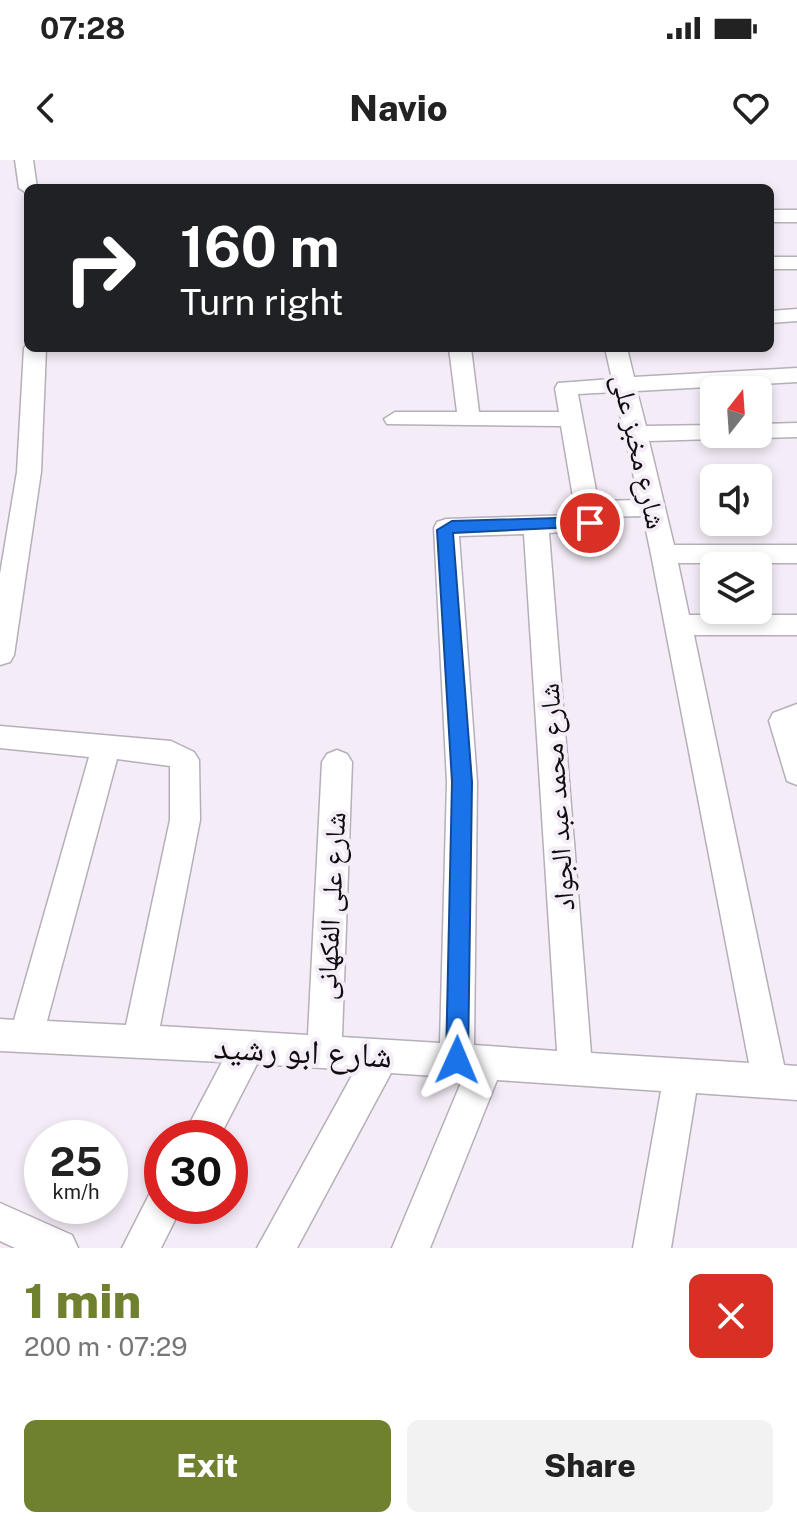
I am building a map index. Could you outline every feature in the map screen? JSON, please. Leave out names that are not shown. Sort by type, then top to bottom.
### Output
[{"type":"street","points":[[24,160],[27,184]]},
{"type":"street","points":[[774,216],[797,216]]},
{"type":"street","points":[[774,263],[797,263]]},
{"type":"street","points":[[774,317],[797,315]]},
{"type":"street","points":[[0,655],[29,472],[35,352]]},
{"type":"street","points":[[461,352],[469,419]]},
{"type":"street","name":"شارع مخبز على","points":[[617,352],[783,1082]]},
{"type":"street","points":[[411,1248],[472,1061],[462,782],[445,530],[452,527],[587,524],[591,519],[566,388],[797,375]]},
{"type":"street","points":[[395,419],[571,419]]},
{"type":"street","points":[[772,431],[797,430]]},
{"type":"street","points":[[636,434],[700,432]]},
{"type":"street","points":[[589,509],[653,508]]},
{"type":"street","name":"شارع محمد عبد الجواد","points":[[536,525],[575,1068]]},
{"type":"street","points":[[664,554],[797,554]]},
{"type":"street","points":[[678,625],[797,625]]},
{"type":"street","points":[[797,715],[783,721],[797,773]]},
{"type":"street","points":[[0,737],[176,754],[186,765],[185,820],[140,1041]]},
{"type":"street","points":[[9,1040],[106,747]]},
{"type":"street","name":"شارع على الفكهانى","points":[[324,1051],[337,762]]},
{"type":"street","name":"شارع ابو رشيد","points":[[9,1040],[140,1041],[783,1082]]},
{"type":"street","points":[[209,1120],[248,1047]]},
{"type":"street","points":[[276,1248],[382,1055]]},
{"type":"street","points":[[652,1248],[681,1075]]},
{"type":"street","points":[[141,1248],[154,1224]]},
{"type":"street","points":[[7,1233],[59,1248]]},
{"type":"route","points":[[457,1060],[462,782],[445,530],[452,527],[590,523]]}]
